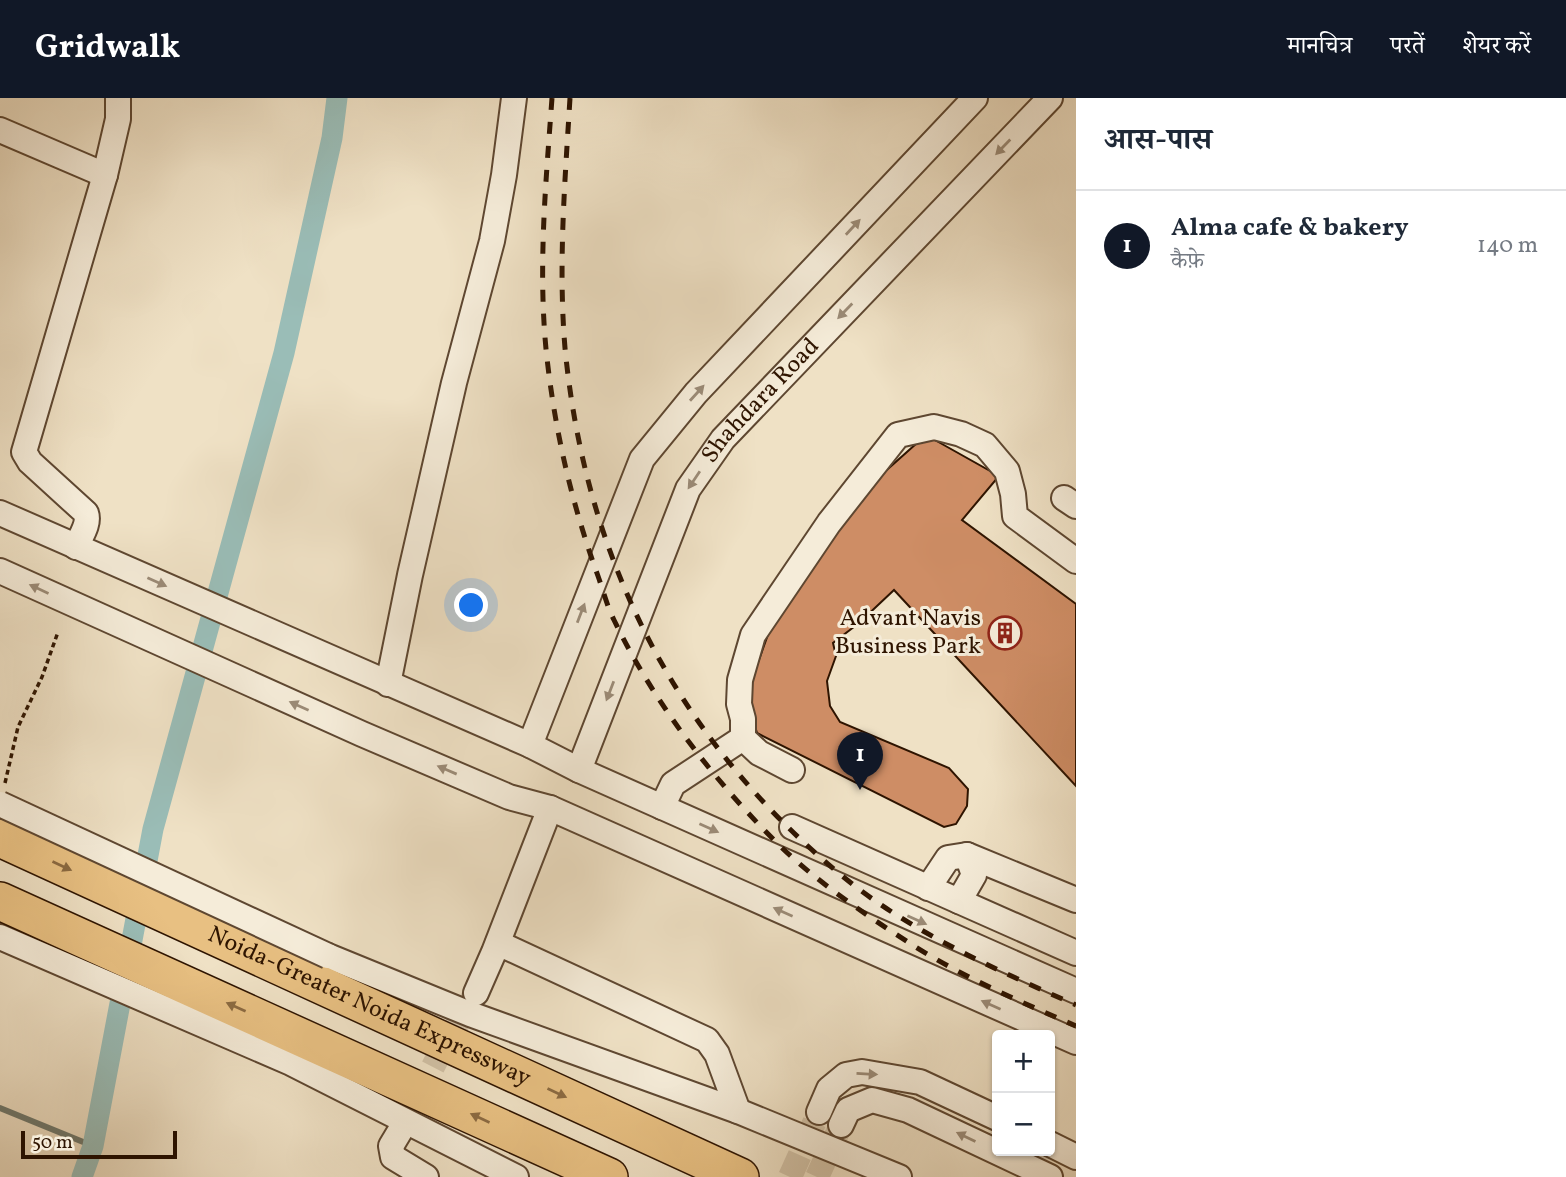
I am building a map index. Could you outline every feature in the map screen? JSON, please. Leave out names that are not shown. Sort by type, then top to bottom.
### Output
[{"type":"highway","name":"Noida-Greater Noida Expressway","points":[[0,838],[322,969],[740,1177]]},
{"type":"highway","points":[[0,901],[295,1049],[609,1177]]},
{"type":"street","points":[[85,551],[88,518],[86,513],[30,462],[24,452],[105,175],[118,119],[118,98]]},
{"type":"street","points":[[381,681],[410,575],[454,383],[492,241],[514,98]]},
{"type":"street","points":[[530,745],[642,458],[696,393],[975,98]]},
{"type":"street","name":"Shahdara Road","points":[[579,771],[688,489],[723,439],[1050,98]]},
{"type":"street","points":[[0,130],[105,175]]},
{"type":"street","points":[[792,771],[759,753],[743,738],[743,719],[739,704],[740,680],[753,635],[829,523],[898,435],[934,427],[961,434],[985,445],[1007,471],[1015,516],[1076,561]]},
{"type":"street","points":[[0,513],[530,745],[579,771],[1076,991]]},
{"type":"street","points":[[0,571],[362,734],[509,797],[550,808],[1076,1042]]},
{"type":"street","points":[[718,743],[739,704]]},
{"type":"street","points":[[662,807],[673,784],[743,738]]},
{"type":"street","points":[[1,799],[322,969],[470,1014],[738,1111],[898,1177]]},
{"type":"street","points":[[476,993],[550,808]]},
{"type":"street","points":[[792,827],[1076,953]]},
{"type":"street","points":[[928,888],[948,858],[967,855],[1076,900]]},
{"type":"street","points":[[959,901],[974,875],[967,855]]},
{"type":"street","points":[[0,937],[295,1049],[516,1177]]},
{"type":"street","points":[[498,943],[707,1040],[717,1055],[738,1111]]},
{"type":"street","points":[[819,1112],[829,1088],[846,1076],[862,1072],[920,1082],[992,1116]]},
{"type":"street","points":[[841,1125],[848,1110],[872,1100],[908,1110],[1049,1177]]},
{"type":"street","points":[[400,1131],[391,1146],[393,1157],[426,1177]]},
{"type":"street","points":[[1055,1146],[1076,1157]]},
{"type":"path","points":[[1,799],[18,727],[42,677],[58,632]]},
{"type":"building","name":"Advant Navis Business Park","points":[[926,435],[999,476],[962,520],[1076,604],[1076,786],[894,590],[833,643],[836,656],[827,681],[830,706],[840,722],[949,768],[968,789],[967,806],[956,824],[944,827],[757,733],[746,696],[775,615],[792,588],[880,476]]},
{"type":"waterway","points":[[82,1177],[93,1146],[153,829],[284,353],[332,138],[337,98]]},
{"type":"waterway","points":[[0,1108],[93,1146]]},
{"type":"tunnel","points":[[400,1131],[440,1053],[475,994]]},
{"type":"tunnel","points":[[790,1177],[819,1112]]},
{"type":"tunnel","points":[[817,1177],[841,1125]]},
{"type":"railway","points":[[552,98],[543,255],[549,378],[565,464],[588,548],[609,609],[629,650],[665,709],[706,764],[751,816],[807,870],[859,910],[933,958],[993,989],[1076,1026]]},
{"type":"railway","points":[[570,98],[562,286],[565,348],[576,428],[595,505],[621,579],[654,649],[693,714],[740,776],[795,834],[856,887],[935,938],[1076,1005]]},
{"type":"place","name":"Advant Navis Business Park","points":[[1005,633]]},
{"type":"place","name":"Alma cafe & bakery","points":[[860,790]]}]
